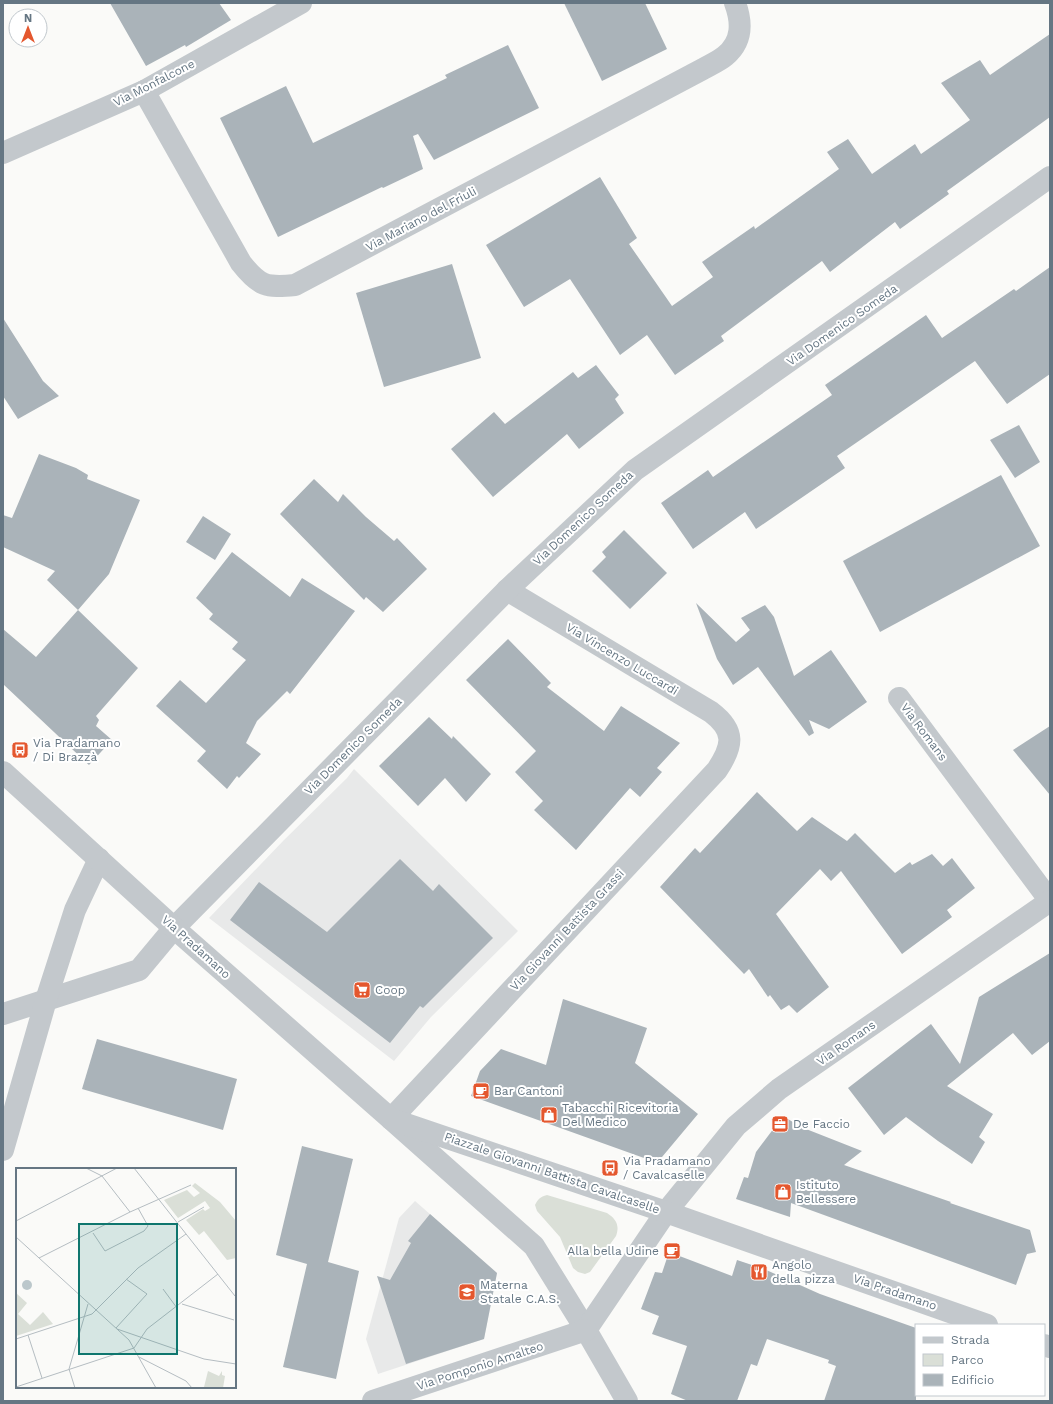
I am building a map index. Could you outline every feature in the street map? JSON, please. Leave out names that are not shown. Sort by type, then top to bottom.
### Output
[{"type":"street","name":"Via Monfalcone","points":[[3,153],[144,90],[301,3]]},
{"type":"street","name":"Via Mariano del Friuli","points":[[144,90],[241,263],[258,281],[268,286],[280,287],[295,285],[703,69],[726,55],[738,40],[740,16],[735,3]]},
{"type":"street","name":"Via Domenico Someda","points":[[3,1014],[139,970],[174,928],[507,590],[635,470],[1050,177]]},
{"type":"street","name":"Via Vincenzo Luccardi","points":[[507,590],[711,712],[725,725],[729,735]]},
{"type":"street","name":"Via Romans","points":[[666,1212],[736,1126],[779,1089],[1050,901],[899,698]]},
{"type":"street","name":"Via Giovanni Battista Grassi","points":[[391,1119],[717,770],[730,748],[729,735]]},
{"type":"street","name":"Via Pradamano","points":[[3,772],[174,928],[391,1119]]},
{"type":"street","points":[[3,1150],[46,1000],[75,910],[99,859]]},
{"type":"street","name":"Piazzale Giovanni Battista Cavalcaselle","points":[[391,1119],[666,1212],[586,1330],[534,1246],[391,1119]]},
{"type":"street","name":"Via Pradamano","points":[[666,1212],[984,1324]]},
{"type":"street","points":[[586,1330],[627,1401]]},
{"type":"street","name":"Via Pomponio Amalteo","points":[[374,1401],[586,1330]]},
{"type":"shaded area","points":[[354,769],[518,931],[431,1017],[394,1061],[209,918],[284,840],[347,778]]},
{"type":"shaded area","name":"Materna Statale C.A.S.","points":[[415,1201],[497,1273],[484,1339],[378,1374],[366,1339],[399,1218]]},
{"type":"green space","points":[[547,1195],[607,1213],[616,1223],[618,1229],[616,1236],[590,1272],[585,1274],[578,1272],[573,1268],[560,1237],[537,1211],[535,1205],[537,1201],[541,1197]]},
{"type":"building","points":[[110,3],[219,3],[231,20],[186,47],[185,45],[146,66]]},
{"type":"building","points":[[564,3],[645,3],[667,49],[602,81]]},
{"type":"building","points":[[1050,34],[1050,117],[947,191],[949,194],[900,229],[895,222],[830,272],[822,261],[721,336],[724,341],[675,375],[647,335],[620,355],[570,279],[524,307],[486,245],[600,177],[637,238],[629,244],[672,306],[713,277],[702,262],[754,226],[755,229],[839,169],[827,152],[848,139],[872,174],[915,144],[921,154],[970,120],[941,83],[980,60],[990,75]]},
{"type":"building","points":[[508,45],[539,108],[434,160],[418,134],[413,136],[423,169],[278,237],[220,118],[286,86],[313,143],[447,78],[445,75]]},
{"type":"building","points":[[452,264],[481,358],[384,387],[356,293]]},
{"type":"building","points":[[1050,267],[1050,374],[1007,404],[975,361],[837,456],[845,468],[756,529],[745,512],[693,549],[661,503],[708,470],[713,477],[832,395],[825,385],[926,315],[942,338],[1014,289],[1016,291]]},
{"type":"building","points":[[3,318],[43,381],[59,396],[18,419],[3,396]]},
{"type":"building","points":[[596,365],[619,395],[615,399],[624,413],[579,449],[567,434],[493,497],[451,449],[494,412],[505,424],[573,372],[578,378]]},
{"type":"building","points":[[1019,425],[1040,462],[1015,478],[990,440]]},
{"type":"building","points":[[39,454],[76,468],[88,475],[87,479],[140,500],[109,574],[78,610],[47,580],[55,571],[3,547],[3,515],[12,518]]},
{"type":"building","points":[[1001,475],[1040,546],[880,632],[843,561]]},
{"type":"building","points":[[314,479],[338,502],[343,494],[366,517],[394,541],[397,538],[427,569],[383,612],[366,597],[364,600],[280,514]]},
{"type":"building","points":[[203,516],[231,534],[215,560],[186,542]]},
{"type":"building","points":[[624,530],[667,573],[630,609],[592,571],[606,557],[602,552]]},
{"type":"building","points":[[232,552],[290,597],[302,578],[355,611],[290,694],[287,691],[257,721],[246,743],[261,754],[239,778],[237,776],[227,789],[197,761],[206,751],[156,706],[180,680],[206,703],[246,660],[232,649],[238,642],[209,619],[213,614],[196,598]]},
{"type":"building","points":[[696,603],[736,642],[750,630],[741,618],[765,605],[774,617],[794,676],[831,650],[867,702],[829,729],[809,720],[814,733],[809,736],[758,667],[733,685],[717,659]]},
{"type":"building","points":[[78,610],[138,668],[96,716],[99,720],[96,726],[112,740],[89,765],[3,684],[3,629],[36,657]]},
{"type":"building","points":[[508,639],[551,683],[547,687],[604,731],[621,706],[680,743],[657,768],[662,772],[640,797],[630,788],[576,850],[534,810],[543,801],[515,772],[536,751],[466,680]]},
{"type":"building","points":[[429,717],[452,739],[453,736],[491,774],[466,802],[445,778],[418,806],[379,766]]},
{"type":"building","points":[[1050,726],[1050,795],[1013,750]]},
{"type":"building","points":[[757,792],[797,831],[812,817],[847,841],[855,833],[895,873],[910,862],[912,865],[932,854],[943,866],[952,858],[975,888],[947,910],[952,917],[902,954],[841,871],[831,881],[820,869],[776,914],[829,987],[797,1013],[789,1005],[781,1010],[770,995],[768,997],[749,969],[744,974],[660,887],[695,848],[700,853]]},
{"type":"building","points":[[400,859],[433,891],[439,884],[493,938],[423,1008],[420,1006],[390,1043],[230,920],[259,882],[327,932]]},
{"type":"building","points":[[1050,953],[1050,1041],[1032,1055],[1013,1033],[947,1086],[993,1114],[979,1137],[985,1142],[972,1164],[906,1117],[884,1135],[848,1088],[931,1024],[960,1064],[979,997]]},
{"type":"building","points":[[563,999],[647,1028],[635,1063],[698,1114],[662,1157],[655,1159],[644,1158],[471,1096],[480,1071],[501,1049],[546,1065]]},
{"type":"building","points":[[97,1039],[237,1079],[223,1130],[82,1089]]},
{"type":"building","points":[[783,1116],[801,1127],[862,1151],[844,1165],[1030,1230],[1036,1252],[1027,1254],[1016,1285],[791,1203],[790,1217],[736,1199],[744,1177],[748,1178],[756,1152]]},
{"type":"building","points":[[302,1146],[353,1159],[328,1262],[359,1271],[336,1379],[283,1367],[307,1264],[276,1255]]},
{"type":"building","name":"Materna Statale C.A.S.","points":[[430,1214],[497,1273],[484,1339],[406,1364],[377,1276],[390,1280],[411,1243],[408,1241]]},
{"type":"building","points":[[669,1252],[732,1276],[737,1260],[764,1269],[820,1294],[915,1328],[916,1401],[824,1401],[836,1366],[828,1363],[829,1360],[767,1339],[757,1366],[751,1364],[737,1401],[688,1401],[671,1394],[687,1346],[652,1334],[659,1316],[641,1309],[655,1272],[662,1273]]},
{"type":"place","name":"Via Pradamano / Di Brazzà","points":[[20,750]]},
{"type":"place","name":"Coop","points":[[362,990]]},
{"type":"place","name":"Bar Cantoni","points":[[481,1091]]},
{"type":"place","name":"Tabacchi Ricevitoria Del Medico","points":[[549,1115]]},
{"type":"place","name":"De Faccio","points":[[780,1124]]},
{"type":"place","name":"Via Pradamano / Cavalcaselle","points":[[610,1168]]},
{"type":"place","name":"Istituto Bellessere","points":[[783,1192]]},
{"type":"place","name":"Alla bella Udine","points":[[672,1251]]},
{"type":"place","name":"Angolo della pizza","points":[[759,1272]]},
{"type":"place","name":"Materna Statale C.A.S.","points":[[467,1292]]}]
